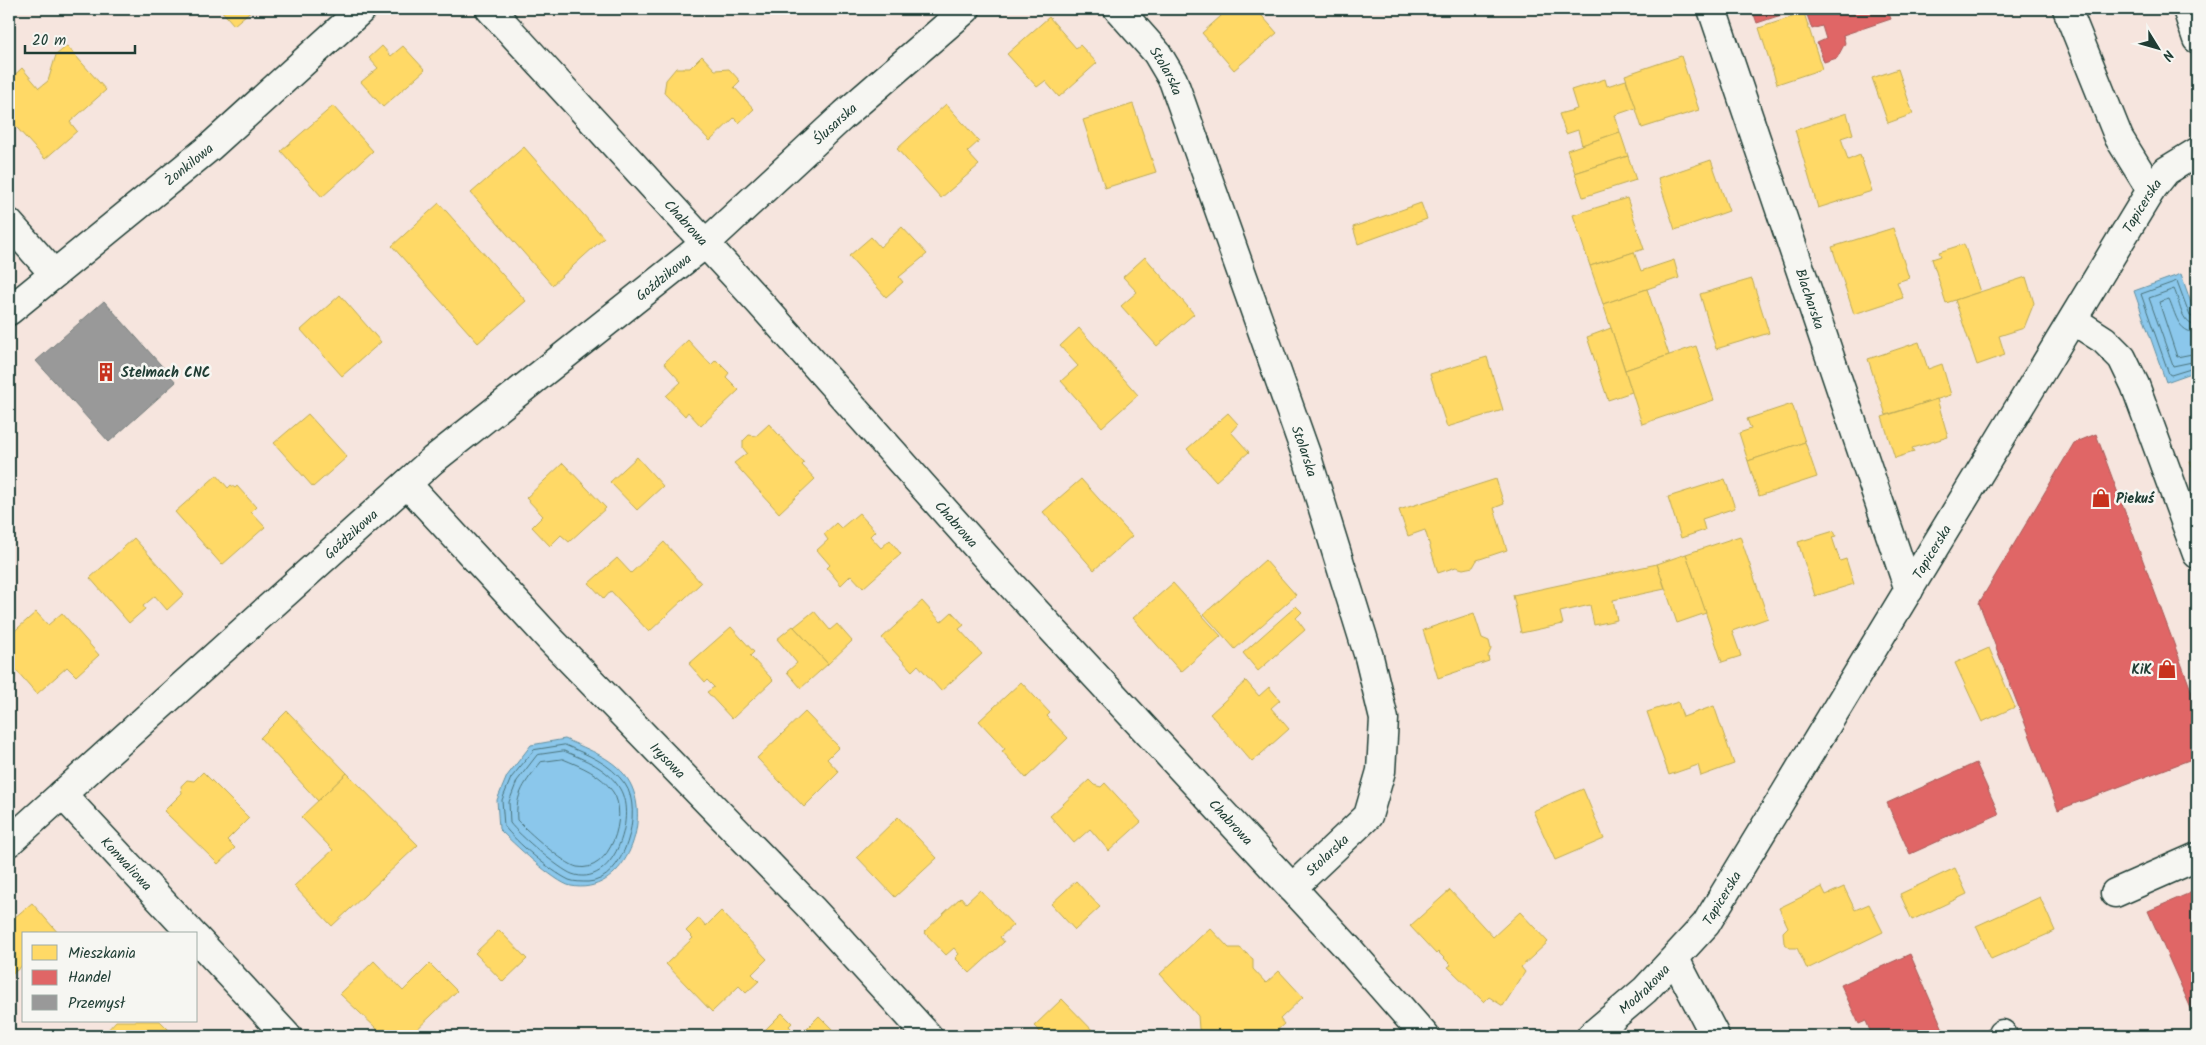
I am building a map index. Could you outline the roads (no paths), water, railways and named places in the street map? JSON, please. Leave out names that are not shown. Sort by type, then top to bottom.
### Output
[{"type":"street","name":"Żonkilowa","points":[[9,311],[210,147],[362,9]]},
{"type":"street","name":"Chabrowa","points":[[490,9],[706,243],[1001,574],[1292,888],[1425,1036]]},
{"type":"street","name":"Ślusarska","points":[[706,243],[845,114],[966,9]]},
{"type":"street","name":"Stolarska","points":[[1118,9],[1157,53],[1173,80],[1306,454],[1369,657],[1384,719],[1381,771],[1368,816],[1292,888]]},
{"type":"street","name":"Blacharska","points":[[1712,9],[1908,590]]},
{"type":"street","points":[[2067,9],[2119,138],[2151,190]]},
{"type":"street","points":[[2187,9],[2197,36]]},
{"type":"street","name":"Tapicerska","points":[[1675,959],[1706,924],[2151,190],[2166,171],[2197,152]]},
{"type":"street","points":[[9,223],[54,274]]},
{"type":"street","name":"Goździkowa","points":[[9,842],[433,460],[706,243]]},
{"type":"street","points":[[2073,320],[2104,340],[2122,358],[2137,391],[2197,554]]},
{"type":"street","name":"Irysowa","points":[[407,484],[551,640],[812,909],[928,1036]]},
{"type":"street","name":"Konwaliowa","points":[[62,794],[190,932]]},
{"type":"street","points":[[2115,893],[2197,856]]},
{"type":"street","points":[[198,940],[287,1036]]},
{"type":"street","points":[[1675,959],[1715,1036]]},
{"type":"street","name":"Modrakowa","points":[[1591,1036],[1646,990],[1675,959]]},
{"type":"water","points":[[2181,274],[2197,320],[2197,371],[2166,382],[2134,291]]},
{"type":"water","points":[[565,739],[593,751],[610,761],[630,783],[636,800],[635,836],[628,854],[618,869],[605,880],[589,886],[571,886],[555,878],[499,829],[497,800],[507,776],[531,745]]},
{"type":"place","name":"Stelmach CNC","points":[[106,372]]},
{"type":"place","name":"Piekuś","points":[[2101,498]]},
{"type":"place","name":"KiK","points":[[2167,669]]}]
